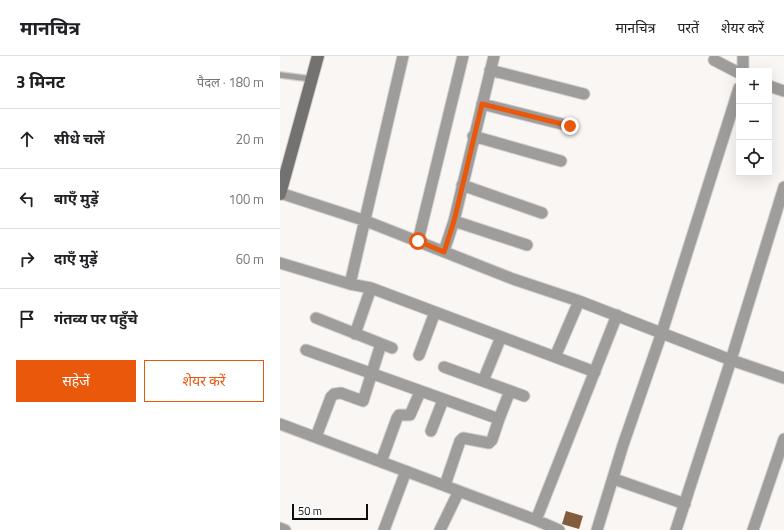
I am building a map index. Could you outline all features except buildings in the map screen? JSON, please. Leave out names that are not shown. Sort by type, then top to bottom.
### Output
[{"type":"street","points":[[318,56],[280,194],[366,221],[512,279],[618,315],[731,360],[784,378]]},
{"type":"street","points":[[350,284],[366,221],[403,56]]},
{"type":"street","points":[[418,241],[463,56]]},
{"type":"street","points":[[444,252],[454,221],[473,136],[494,56]]},
{"type":"street","points":[[743,56],[743,68]]},
{"type":"street","points":[[714,60],[736,71]]},
{"type":"street","points":[[490,70],[584,94]]},
{"type":"street","points":[[772,87],[784,92]]},
{"type":"street","points":[[596,530],[614,479],[623,445],[662,332],[736,98]]},
{"type":"street","points":[[482,104],[570,126]]},
{"type":"street","points":[[473,136],[561,161]]},
{"type":"street","points":[[462,185],[542,213]]},
{"type":"street","points":[[676,530],[731,360],[784,187]]},
{"type":"street","points":[[454,221],[527,245]]},
{"type":"street","points":[[280,263],[350,284],[371,288],[595,372]]},
{"type":"street","points":[[355,334],[371,288]]},
{"type":"street","points":[[555,357],[579,301]]},
{"type":"street","points":[[419,354],[435,312]]},
{"type":"street","points":[[536,520],[618,315]]},
{"type":"street","points":[[316,318],[392,348]]},
{"type":"street","points":[[483,381],[501,337]]},
{"type":"street","points":[[316,437],[331,397],[334,394],[341,393],[363,401],[381,344]]},
{"type":"street","points":[[306,350],[371,375],[499,419]]},
{"type":"street","points":[[444,367],[524,396]]},
{"type":"street","points":[[445,485],[460,441],[463,438],[489,443],[492,440],[510,391]]},
{"type":"street","points":[[381,462],[397,418],[399,415],[410,415],[420,392]]},
{"type":"street","points":[[431,431],[443,400]]},
{"type":"street","points":[[280,424],[445,485],[559,530]]},
{"type":"street","points":[[753,530],[784,439]]},
{"type":"street","points":[[384,530],[406,471]]},
{"type":"street","points":[[614,479],[685,504]]},
{"type":"street","points":[[440,530],[459,491]]},
{"type":"lane","points":[[280,75],[312,79]]},
{"type":"route","points":[[418,241],[444,252],[454,221],[473,136],[482,104],[570,126]]}]
